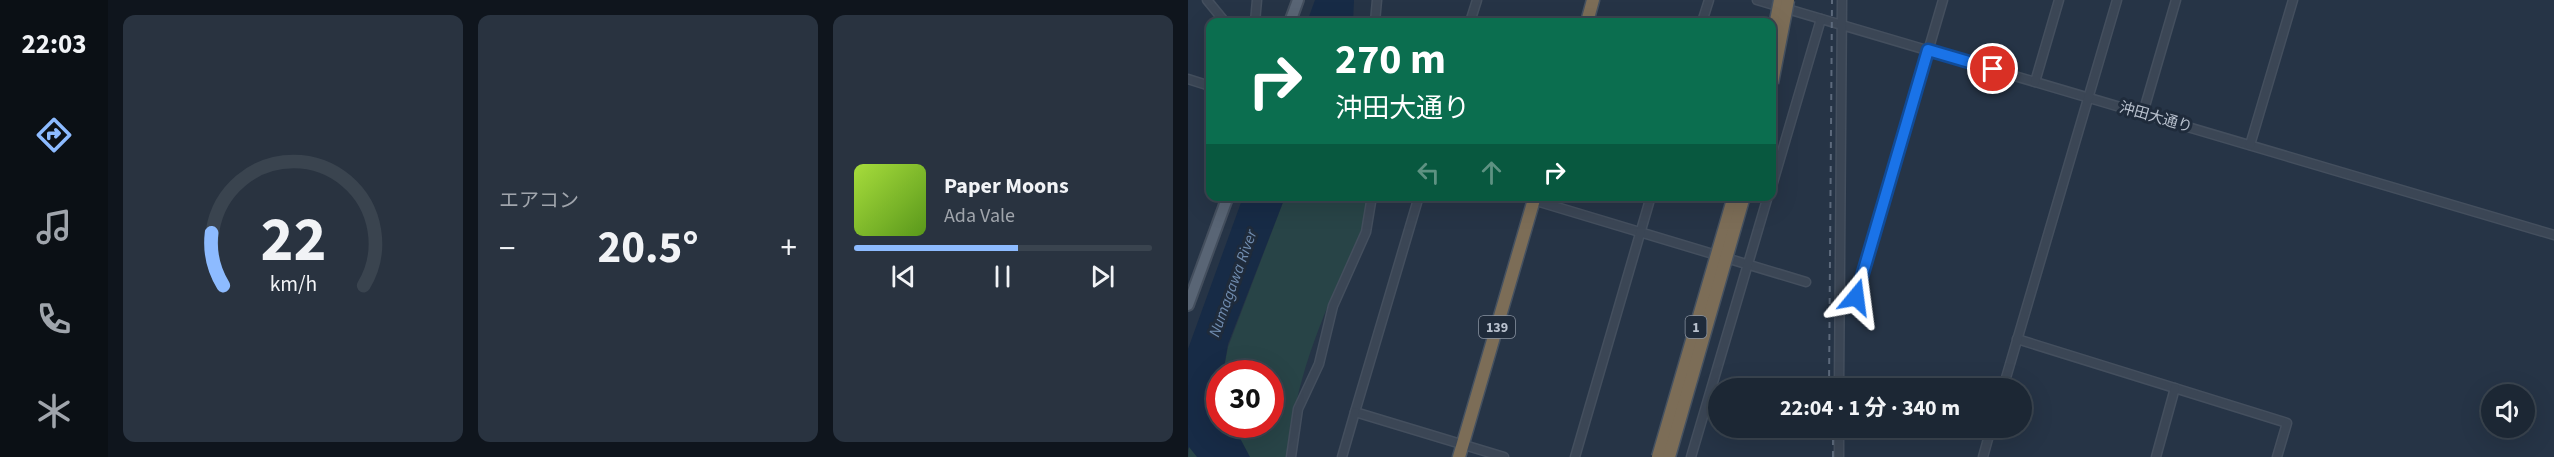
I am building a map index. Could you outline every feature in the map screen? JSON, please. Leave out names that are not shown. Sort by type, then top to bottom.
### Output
[{"type":"highway","points":[[1588,18],[1593,0]]},
{"type":"highway","points":[[1776,18],[1779,0]]},
{"type":"highway","points":[[1776,62],[1788,0]]},
{"type":"highway","name":"139","points":[[1459,457],[1533,201]]},
{"type":"highway","name":"1","points":[[1658,457],[1733,201]]},
{"type":"highway","name":"1","points":[[1668,457],[1743,201]]},
{"type":"main road","points":[[1291,18],[1298,0]]},
{"type":"main road","points":[[1188,305],[1226,201]]},
{"type":"street","points":[[1207,0],[1222,18]]},
{"type":"street","points":[[1255,18],[1257,0]]},
{"type":"street","points":[[1375,18],[1377,0]]},
{"type":"street","points":[[1471,18],[1476,0]]},
{"type":"street","points":[[1703,18],[1709,0]]},
{"type":"street","name":"沖田大通り","points":[[1757,0],[2554,235]]},
{"type":"street","points":[[1839,378],[1842,0]]},
{"type":"street","points":[[1840,292],[1856,297],[1943,0]]},
{"type":"street","points":[[2036,82],[2059,0]]},
{"type":"street","points":[[2006,378],[2117,0]]},
{"type":"street","points":[[2143,113],[2176,0]]},
{"type":"street","points":[[2250,145],[2293,0]]},
{"type":"street","points":[[1776,172],[1821,19]]},
{"type":"street","points":[[1188,79],[1206,85]]},
{"type":"street","points":[[1291,457],[1298,409],[1319,363],[1333,306],[1366,231],[1371,201]]},
{"type":"street","points":[[1342,457],[1418,201]]},
{"type":"street","points":[[1540,201],[1806,282]]},
{"type":"street","points":[[1575,457],[1650,201]]},
{"type":"street","points":[[1691,457],[1767,201]]},
{"type":"street","points":[[2017,339],[2287,423],[2277,457]]},
{"type":"street","points":[[2156,457],[2175,388]]},
{"type":"street","points":[[1355,412],[1504,457]]},
{"type":"street","points":[[1839,438],[1839,457]]},
{"type":"street","points":[[1983,457],[1988,438]]},
{"type":"green space","points":[[1283,201],[1369,201],[1368,217],[1341,275],[1307,364],[1292,426],[1289,457],[1188,457],[1189,447],[1206,415],[1206,438],[1284,438],[1284,360],[1226,360],[1228,347]]},
{"type":"water","points":[[1315,0],[1354,0],[1353,18],[1308,18]]},
{"type":"water","name":"Numagawa River","points":[[1242,201],[1283,201],[1228,344],[1225,360],[1206,360],[1206,438],[1240,438],[1250,457],[1197,457],[1189,447],[1188,449],[1188,349]]},
{"type":"railway","points":[[1829,378],[1832,0]]},
{"type":"railway","points":[[1833,438],[1833,457]]},
{"type":"route","points":[[1856,297],[1928,50],[1993,69]]}]
